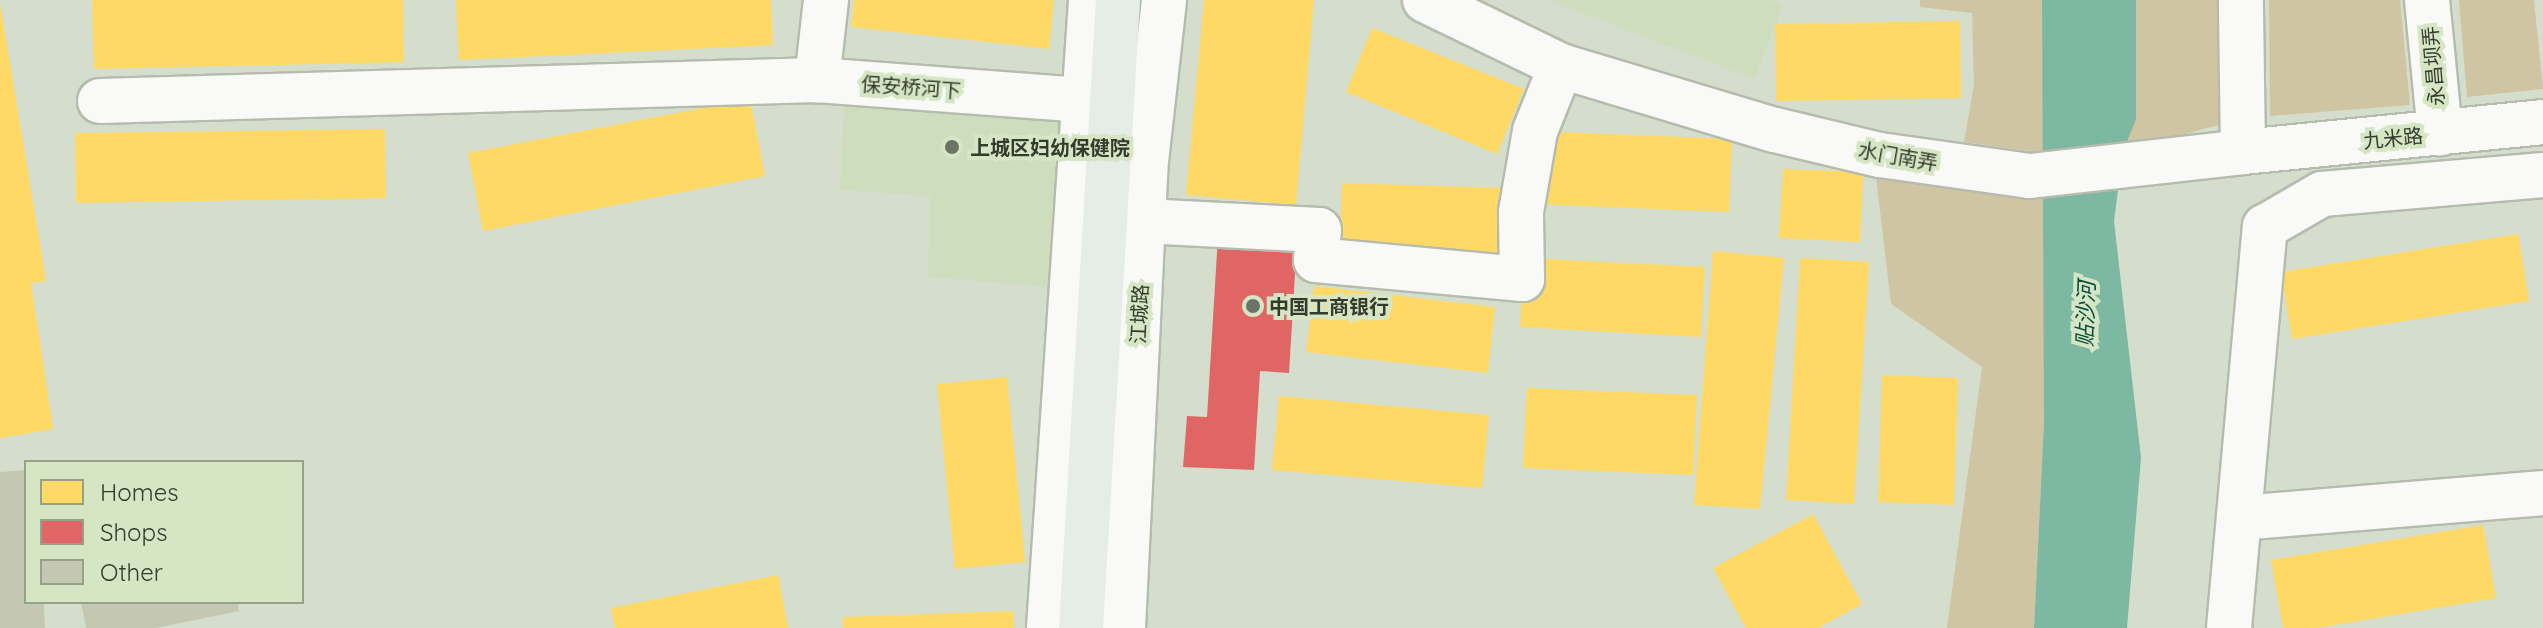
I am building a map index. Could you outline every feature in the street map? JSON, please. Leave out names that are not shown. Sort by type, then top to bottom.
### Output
[{"type":"main road","name":"江城路","points":[[1081,628],[1118,0]]},
{"type":"street","points":[[817,80],[826,0]]},
{"type":"street","points":[[1049,628],[1091,0]]},
{"type":"street","name":"江城路","points":[[1123,628],[1143,221],[1164,0]]},
{"type":"street","name":"水门南弄","points":[[1425,0],[1561,66],[1835,144],[2030,176],[2138,167],[2243,152]]},
{"type":"street","points":[[2241,0],[2243,152]]},
{"type":"street","name":"永昌坝弄","points":[[2427,0],[2440,133]]},
{"type":"street","points":[[1143,221],[1319,230],[1316,260],[1522,279],[1521,212],[1533,145],[1561,66]]},
{"type":"street","name":"保安桥河下","points":[[100,101],[817,80],[1084,100]]},
{"type":"street","name":"九米路","points":[[2243,152],[2543,122]]},
{"type":"street","points":[[2229,628],[2265,227],[2322,194],[2543,175]]},
{"type":"street","points":[[2239,518],[2543,493]]},
{"type":"shaded area","points":[[1549,0],[1769,0],[1783,5],[1754,79]]},
{"type":"shaded area","points":[[1920,0],[2042,0],[2044,153],[1964,142],[1974,84],[1972,13],[1920,7]]},
{"type":"shaded area","points":[[2136,0],[2229,0],[2237,120],[2123,151],[2136,118]]},
{"type":"shaded area","points":[[2269,0],[2400,0],[2410,105],[2270,116]]},
{"type":"shaded area","points":[[2459,0],[2534,0],[2543,89],[2467,97]]},
{"type":"shaded area","name":"上城区妇幼保健院","points":[[845,82],[1065,103],[1053,287],[928,277],[930,196],[840,190]]},
{"type":"shaded area","points":[[1876,177],[2044,191],[2044,422],[2034,628],[1947,628],[1982,367],[1891,304]]},
{"type":"water","name":"贴沙河","points":[[2042,0],[2136,0],[2136,119],[2123,152],[2114,221],[2141,458],[2127,628],[2034,628],[2044,422]]},
{"type":"building: Homes","points":[[92,0],[403,0],[404,62],[94,69]]},
{"type":"building: Homes","points":[[456,0],[771,0],[773,45],[459,60]]},
{"type":"building: Homes","points":[[854,0],[1054,0],[1049,49],[851,27]]},
{"type":"building: Homes","points":[[1204,0],[1314,0],[1296,205],[1186,195]]},
{"type":"building: Homes","points":[[0,3],[46,281],[31,283],[53,429],[0,438]]},
{"type":"building: Homes","points":[[1960,21],[1961,98],[1776,101],[1775,24]]},
{"type":"building: Homes","points":[[1372,28],[1524,89],[1497,154],[1346,92]]},
{"type":"building: Homes","points":[[750,99],[765,176],[483,231],[468,153]]},
{"type":"building: Homes","points":[[385,129],[386,198],[76,203],[75,133]]},
{"type":"building: Homes","points":[[1535,131],[1732,139],[1729,212],[1533,204]]},
{"type":"building: Homes","points":[[1783,169],[1863,172],[1860,242],[1779,238]]},
{"type":"building: Homes","points":[[1342,183],[1503,188],[1501,255],[1340,250]]},
{"type":"building: Homes","points":[[2518,234],[2529,301],[2292,339],[2281,272]]},
{"type":"building: Homes","points":[[1713,251],[1784,258],[1760,509],[1694,505]]},
{"type":"building: Homes","points":[[1524,258],[1705,267],[1701,337],[1520,327]]},
{"type":"building: Homes","points":[[1800,258],[1869,262],[1854,504],[1786,500]]},
{"type":"building: Homes","points":[[1314,286],[1495,307],[1488,373],[1306,352]]},
{"type":"building: Homes","points":[[1882,375],[1958,378],[1954,505],[1878,502]]},
{"type":"building: Homes","points":[[1007,377],[1025,562],[955,569],[937,384]]},
{"type":"building: Homes","points":[[1527,388],[1697,395],[1693,475],[1523,468]]},
{"type":"building: Homes","points":[[1279,396],[1489,415],[1482,488],[1272,470]]},
{"type":"building: Homes","points":[[1813,514],[1862,604],[1818,628],[1746,628],[1713,568]]},
{"type":"building: Homes","points":[[2483,525],[2496,598],[2317,628],[2283,628],[2271,560]]},
{"type":"building: Homes","points":[[778,575],[788,628],[615,628],[611,608]]},
{"type":"building: Homes","points":[[1013,611],[1014,628],[843,628],[843,617]]},
{"type":"building: Shops","name":"中国工商银行","points":[[1218,236],[1297,241],[1289,373],[1260,371],[1254,470],[1183,467],[1187,416],[1207,417]]},
{"type":"building: Other","points":[[24,470],[24,604],[44,604],[45,628],[0,628],[0,472]]},
{"type":"building: Other","points":[[81,604],[237,604],[239,611],[156,628],[86,628]]},
{"type":"place","name":"上城区妇幼保健院","points":[[952,147]]},
{"type":"place","name":"中国工商银行","points":[[1253,306]]}]
